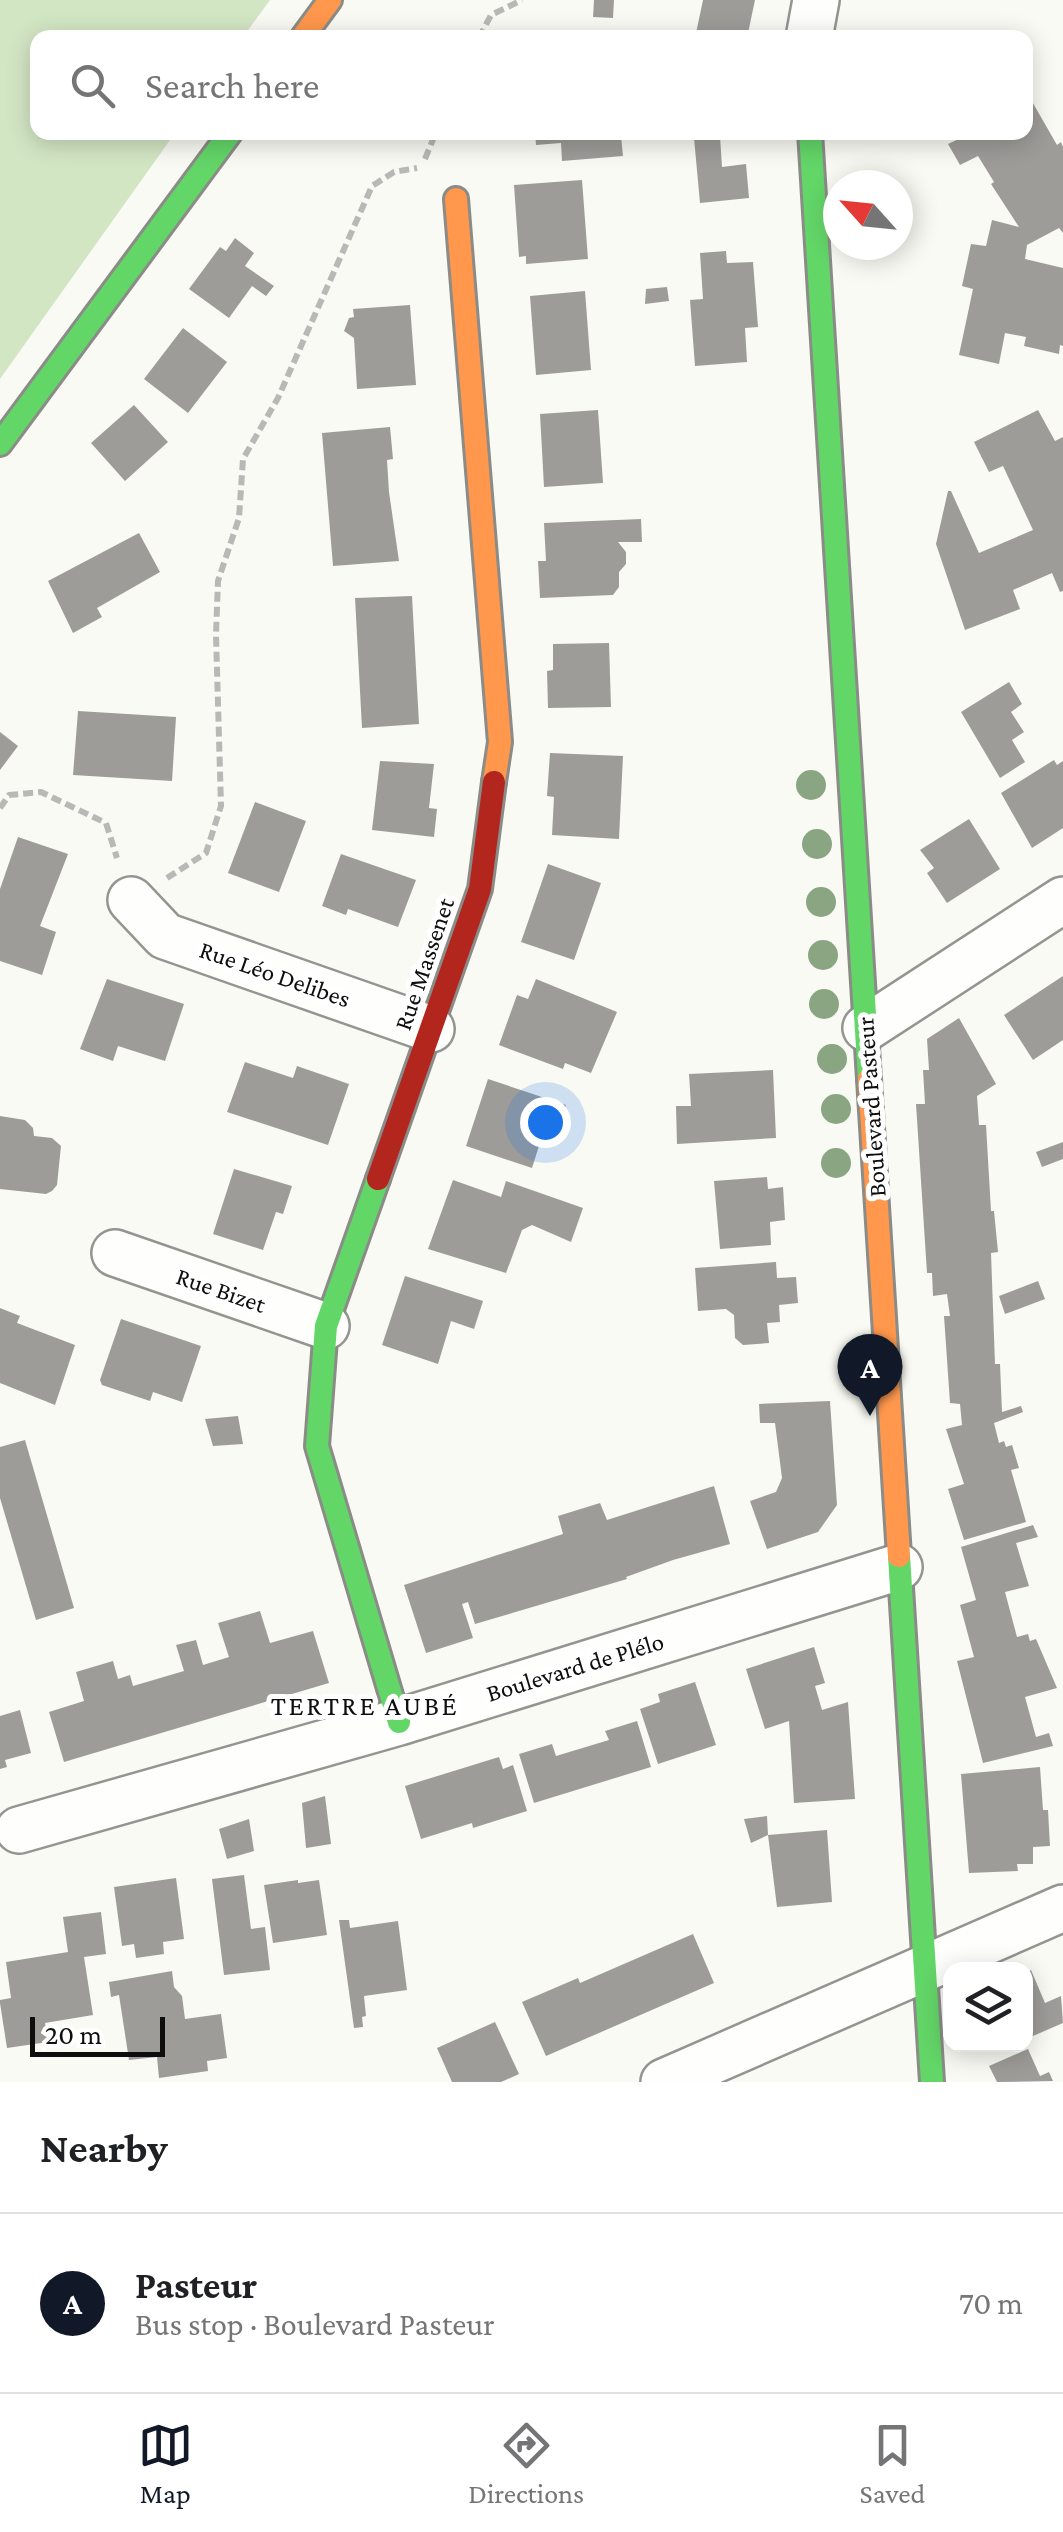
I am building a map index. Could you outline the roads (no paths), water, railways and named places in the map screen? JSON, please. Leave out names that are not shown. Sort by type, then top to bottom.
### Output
[{"type":"street","points":[[308,30],[330,0]]},
{"type":"street","points":[[810,30],[816,0]]},
{"type":"street","points":[[0,444],[226,140]]},
{"type":"street","name":"Boulevard Pasteur","points":[[810,140],[932,2082]]},
{"type":"street","name":"Rue Massenet","points":[[399,1722],[317,1446],[326,1326],[480,889],[500,742],[456,200]]},
{"type":"street","name":"Rue Léo Delibes","points":[[130,900],[165,936],[431,1029]]},
{"type":"street","points":[[866,1028],[1063,900]]},
{"type":"street","name":"Rue Bizet","points":[[115,1253],[326,1326]]},
{"type":"street","name":"Boulevard de Plélo","points":[[19,1830],[399,1722],[900,1567]]},
{"type":"street","points":[[664,2082],[1063,1908]]},
{"type":"place","name":"Pasteur","points":[[870,1416]]},
{"type":"district","name":"TERTRE AUBÉ","points":[[365,1705]]}]
